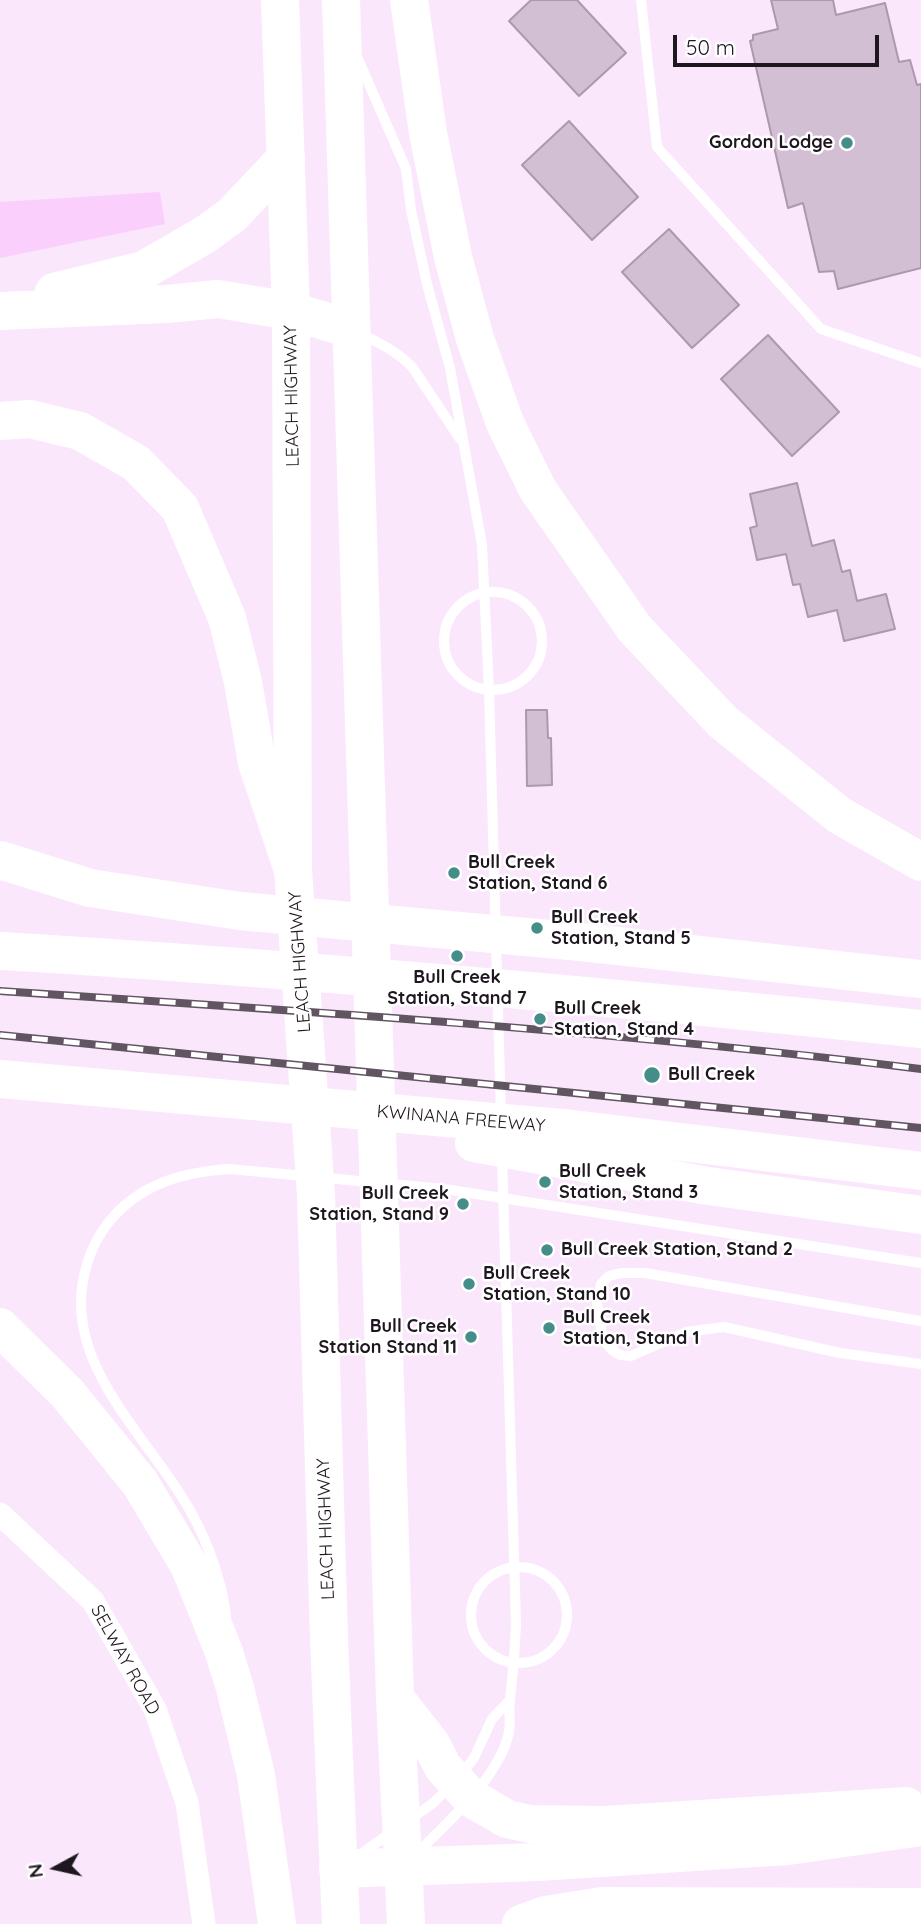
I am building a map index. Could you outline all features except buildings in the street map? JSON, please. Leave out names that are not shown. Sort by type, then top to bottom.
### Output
[{"type":"highway","points":[[409,0],[428,133],[453,257],[475,339],[505,423],[538,490],[635,629],[723,722],[839,815],[921,862]]},
{"type":"highway","name":"LEACH HIGHWAY","points":[[275,7],[286,159],[291,311],[293,870],[316,1194],[341,1924]]},
{"type":"highway","points":[[341,10],[378,1200],[395,1698],[406,1924]]},
{"type":"highway","points":[[0,305],[144,270],[206,234],[232,215],[286,159]]},
{"type":"highway","points":[[0,311],[167,304],[218,299],[291,311],[351,328]]},
{"type":"highway","points":[[0,421],[30,419],[80,431],[136,463],[180,508],[226,618],[243,682],[257,763],[293,870]]},
{"type":"highway","points":[[0,860],[90,888],[240,911],[567,941],[921,979]]},
{"type":"highway","points":[[0,951],[328,973],[645,1000],[921,1029]]},
{"type":"highway","name":"KWINANA FREEWAY","points":[[0,1079],[573,1129],[921,1171]]},
{"type":"highway","points":[[231,1098],[708,1186],[921,1215]]},
{"type":"highway","points":[[0,1327],[68,1393],[140,1483],[188,1565],[224,1652],[235,1688],[256,1775],[277,1924]]},
{"type":"highway","points":[[395,1698],[431,1744],[443,1767],[463,1790],[506,1819],[530,1824],[560,1826],[701,1820],[921,1805]]},
{"type":"highway","points":[[338,1869],[538,1862],[816,1843],[921,1827]]},
{"type":"highway","points":[[521,1924],[546,1915],[602,1906],[913,1905]]},
{"type":"street","name":"SELWAY ROAD","points":[[0,1514],[93,1601],[155,1709],[187,1803],[204,1924]]},
{"type":"lane","points":[[641,0],[657,147],[821,329],[921,363]]},
{"type":"lane","points":[[338,1869],[432,1804],[463,1790],[498,1759],[509,1732],[509,1701],[515,1663],[505,1218],[485,592],[475,499],[450,368],[411,210],[406,169],[341,10]]},
{"type":"lane","points":[[351,328],[396,351],[413,368],[462,441]]},
{"type":"lane","points":[[485,592],[502,592],[531,608],[543,639],[540,656],[533,670],[521,682],[506,689],[473,687],[460,678],[450,666],[444,643],[448,619],[457,606],[470,596],[485,592]]},
{"type":"lane","points":[[227,1622],[224,1595],[207,1548],[184,1500],[108,1391],[88,1350],[81,1325],[80,1297],[86,1264],[97,1237],[116,1214],[140,1192],[169,1179],[200,1171],[230,1169],[444,1189],[921,1263]]},
{"type":"lane","points":[[921,1321],[645,1273],[609,1276],[601,1284],[597,1303],[604,1341],[620,1355],[631,1356],[686,1332],[724,1327],[840,1353],[921,1364]]},
{"type":"lane","points":[[514,1566],[531,1568],[551,1580],[565,1599],[567,1615],[557,1645],[545,1656],[531,1662],[515,1663],[499,1659],[486,1651],[471,1623],[471,1607],[476,1592],[486,1579],[514,1566]]},
{"type":"lane","points":[[229,1635],[235,1688]]},
{"type":"lane","points":[[403,1867],[449,1823],[492,1719],[509,1701]]},
{"type":"lane","points":[[816,1843],[881,1844]]},
{"type":"shaded area","points":[[160,192],[165,224],[0,258],[0,202]]},
{"type":"railway","points":[[0,991],[346,1014],[576,1033],[921,1069]]},
{"type":"railway","points":[[0,1035],[921,1128]]},
{"type":"place","name":"Gordon Lodge","points":[[847,143]]},
{"type":"place","name":"Bull Creek Station, Stand 6","points":[[454,873]]},
{"type":"place","name":"Bull Creek Station, Stand 5","points":[[537,928]]},
{"type":"place","name":"Bull Creek Station, Stand 7","points":[[457,956]]},
{"type":"place","name":"Bull Creek Station, Stand 4","points":[[540,1019]]},
{"type":"place","name":"Bull Creek","points":[[652,1075]]},
{"type":"place","name":"Bull Creek Station, Stand 3","points":[[545,1182]]},
{"type":"place","name":"Bull Creek Station, Stand 9","points":[[463,1204]]},
{"type":"place","name":"Bull Creek Station, Stand 2","points":[[547,1250]]},
{"type":"place","name":"Bull Creek Station, Stand 10","points":[[469,1284]]},
{"type":"place","name":"Bull Creek Station, Stand 1","points":[[549,1328]]},
{"type":"place","name":"Bull Creek Station Stand 11","points":[[471,1337]]}]
